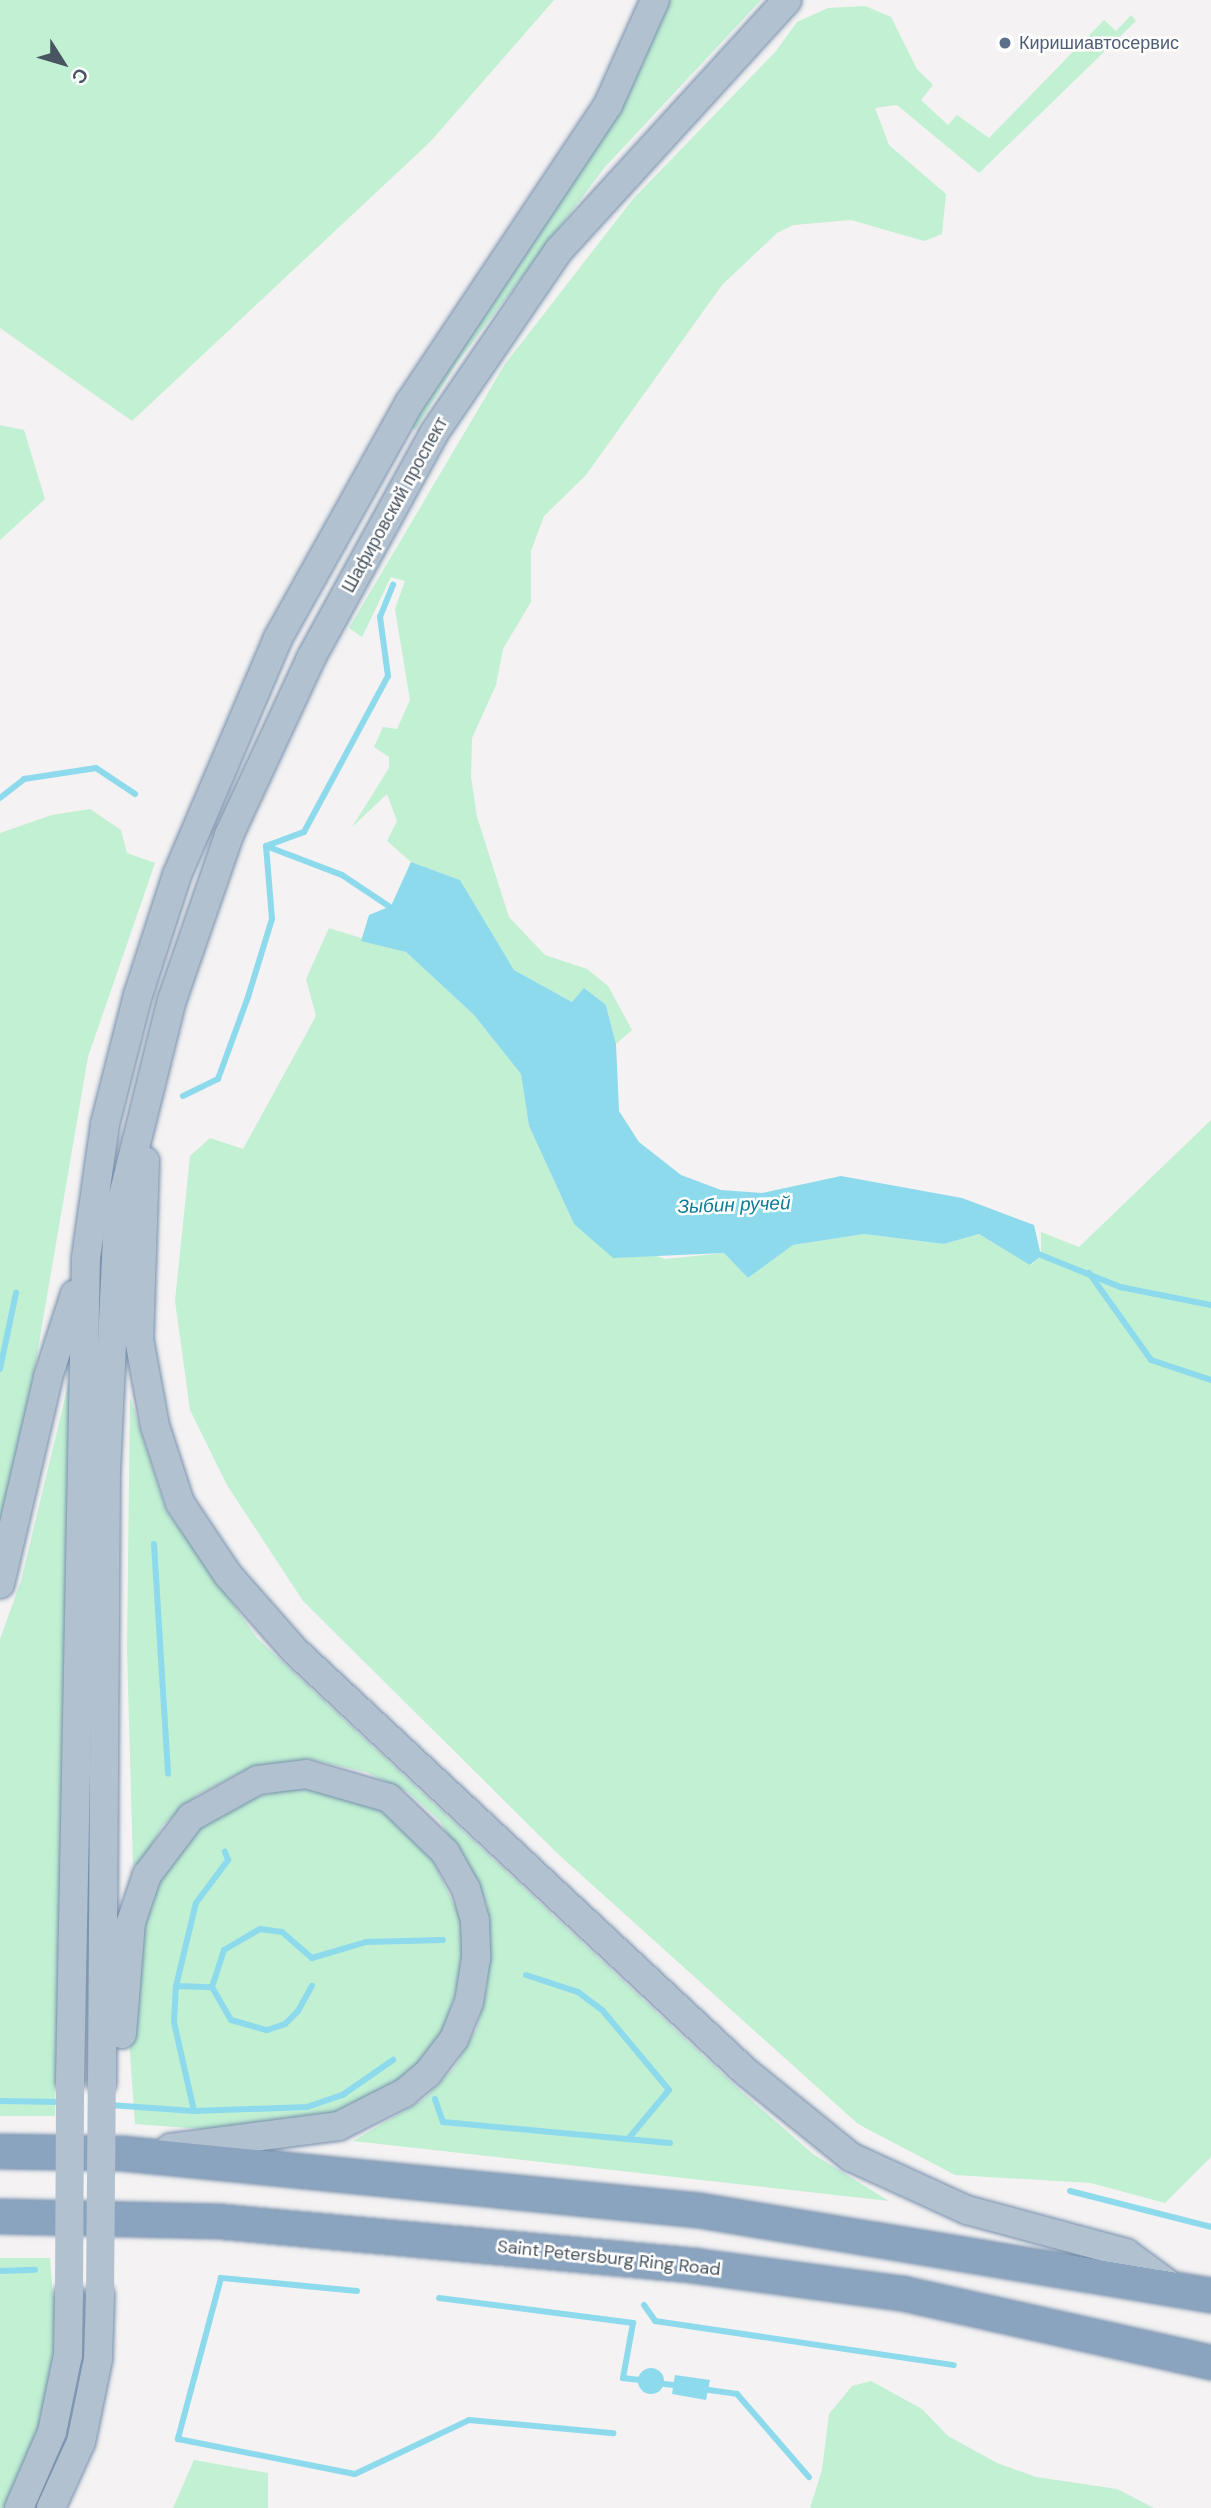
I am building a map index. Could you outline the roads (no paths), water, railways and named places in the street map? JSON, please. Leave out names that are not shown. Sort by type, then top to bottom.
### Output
[{"type":"highway","points":[[0,2151],[122,2153],[699,2210],[1168,2284],[1211,2295]]},
{"type":"highway","name":"Saint Petersburg Ring Road","points":[[0,2216],[218,2221],[699,2266],[902,2293],[1211,2362]]},
{"type":"main road","points":[[19,2508],[52,2432],[68,2355],[70,2081],[86,1258],[105,1124],[138,995],[177,875],[238,727],[355,492],[608,105],[655,0]]},
{"type":"main road","name":"Шафировский проспект","points":[[148,1095],[172,1000],[229,835],[311,658],[434,433],[559,250],[787,0]]},
{"type":"main road","points":[[112,2082],[106,1471],[118,1216],[148,1095]]},
{"type":"main road","points":[[148,1095],[139,1339],[155,1426],[180,1503],[236,1584],[295,1651],[746,2072],[851,2157],[967,2210],[1126,2253],[1168,2284]]},
{"type":"main road","points":[[0,1584],[48,1377],[86,1258]]},
{"type":"main road","points":[[51,2508],[81,2442],[98,2359],[101,2210],[112,2082],[131,1922],[147,1875],[191,1817],[258,1780],[306,1774],[389,1798],[445,1853],[466,1889],[476,1958],[469,2002],[454,2039],[428,2073],[404,2093],[339,2126],[298,2136],[122,2153]]},
{"type":"water","points":[[411,862],[460,880],[514,970],[572,1002],[584,988],[606,1005],[616,1044],[619,1111],[639,1142],[681,1175],[721,1190],[762,1193],[841,1176],[962,1198],[1034,1225],[1041,1256],[1030,1265],[979,1234],[944,1244],[864,1234],[793,1245],[748,1278],[724,1253],[613,1258],[574,1224],[529,1126],[521,1074],[474,1015],[406,952],[361,941],[369,915],[391,906]]},
{"type":"water","points":[[651,2368],[660,2372],[664,2381],[660,2390],[651,2394],[642,2390],[638,2381],[642,2372]]},
{"type":"water","points":[[675,2375],[710,2380],[706,2400],[672,2394]]},
{"type":"waterway","points":[[266,846],[304,832],[388,676],[380,617],[393,585]]},
{"type":"waterway","name":"Зыбин ручей","points":[[0,798],[24,779],[96,768],[135,794]]},
{"type":"waterway","name":"Зыбин ручей","points":[[266,846],[342,875],[396,911]]},
{"type":"waterway","points":[[183,1096],[218,1079],[248,997],[272,919],[266,846]]},
{"type":"waterway","name":"Зыбин ручей","points":[[1036,1253],[1120,1287],[1211,1305]]},
{"type":"waterway","points":[[1089,1273],[1151,1360],[1211,1380]]},
{"type":"waterway","points":[[0,1369],[16,1293]]},
{"type":"waterway","points":[[154,1544],[168,1774]]},
{"type":"waterway","points":[[194,2111],[174,2022],[176,1986],[196,1903],[228,1860],[225,1852]]},
{"type":"waterway","points":[[212,1987],[224,1950],[260,1929],[282,1932],[312,1958],[366,1942],[443,1940]]},
{"type":"waterway","points":[[526,1975],[578,1992],[603,2011],[669,2090],[628,2139]]},
{"type":"waterway","points":[[176,1986],[212,1987],[231,2020],[267,2030],[285,2024],[298,2011],[312,1986]]},
{"type":"waterway","points":[[110,2105],[194,2111],[307,2107],[344,2094],[393,2060]]},
{"type":"waterway","points":[[435,2099],[443,2122],[670,2143]]},
{"type":"waterway","points":[[0,2101],[61,2102]]},
{"type":"waterway","points":[[1070,2191],[1211,2227]]},
{"type":"waterway","points":[[0,2271],[35,2270]]},
{"type":"waterway","points":[[357,2291],[221,2278],[178,2439],[355,2474],[469,2420],[613,2433]]},
{"type":"waterway","points":[[439,2298],[633,2323],[623,2378],[646,2381]]},
{"type":"waterway","points":[[644,2305],[655,2321],[954,2365]]},
{"type":"waterway","points":[[657,2383],[681,2386]]},
{"type":"waterway","points":[[702,2389],[737,2394],[809,2477]]},
{"type":"place","name":"Киришиавтосервис","points":[[1005,43]]}]
